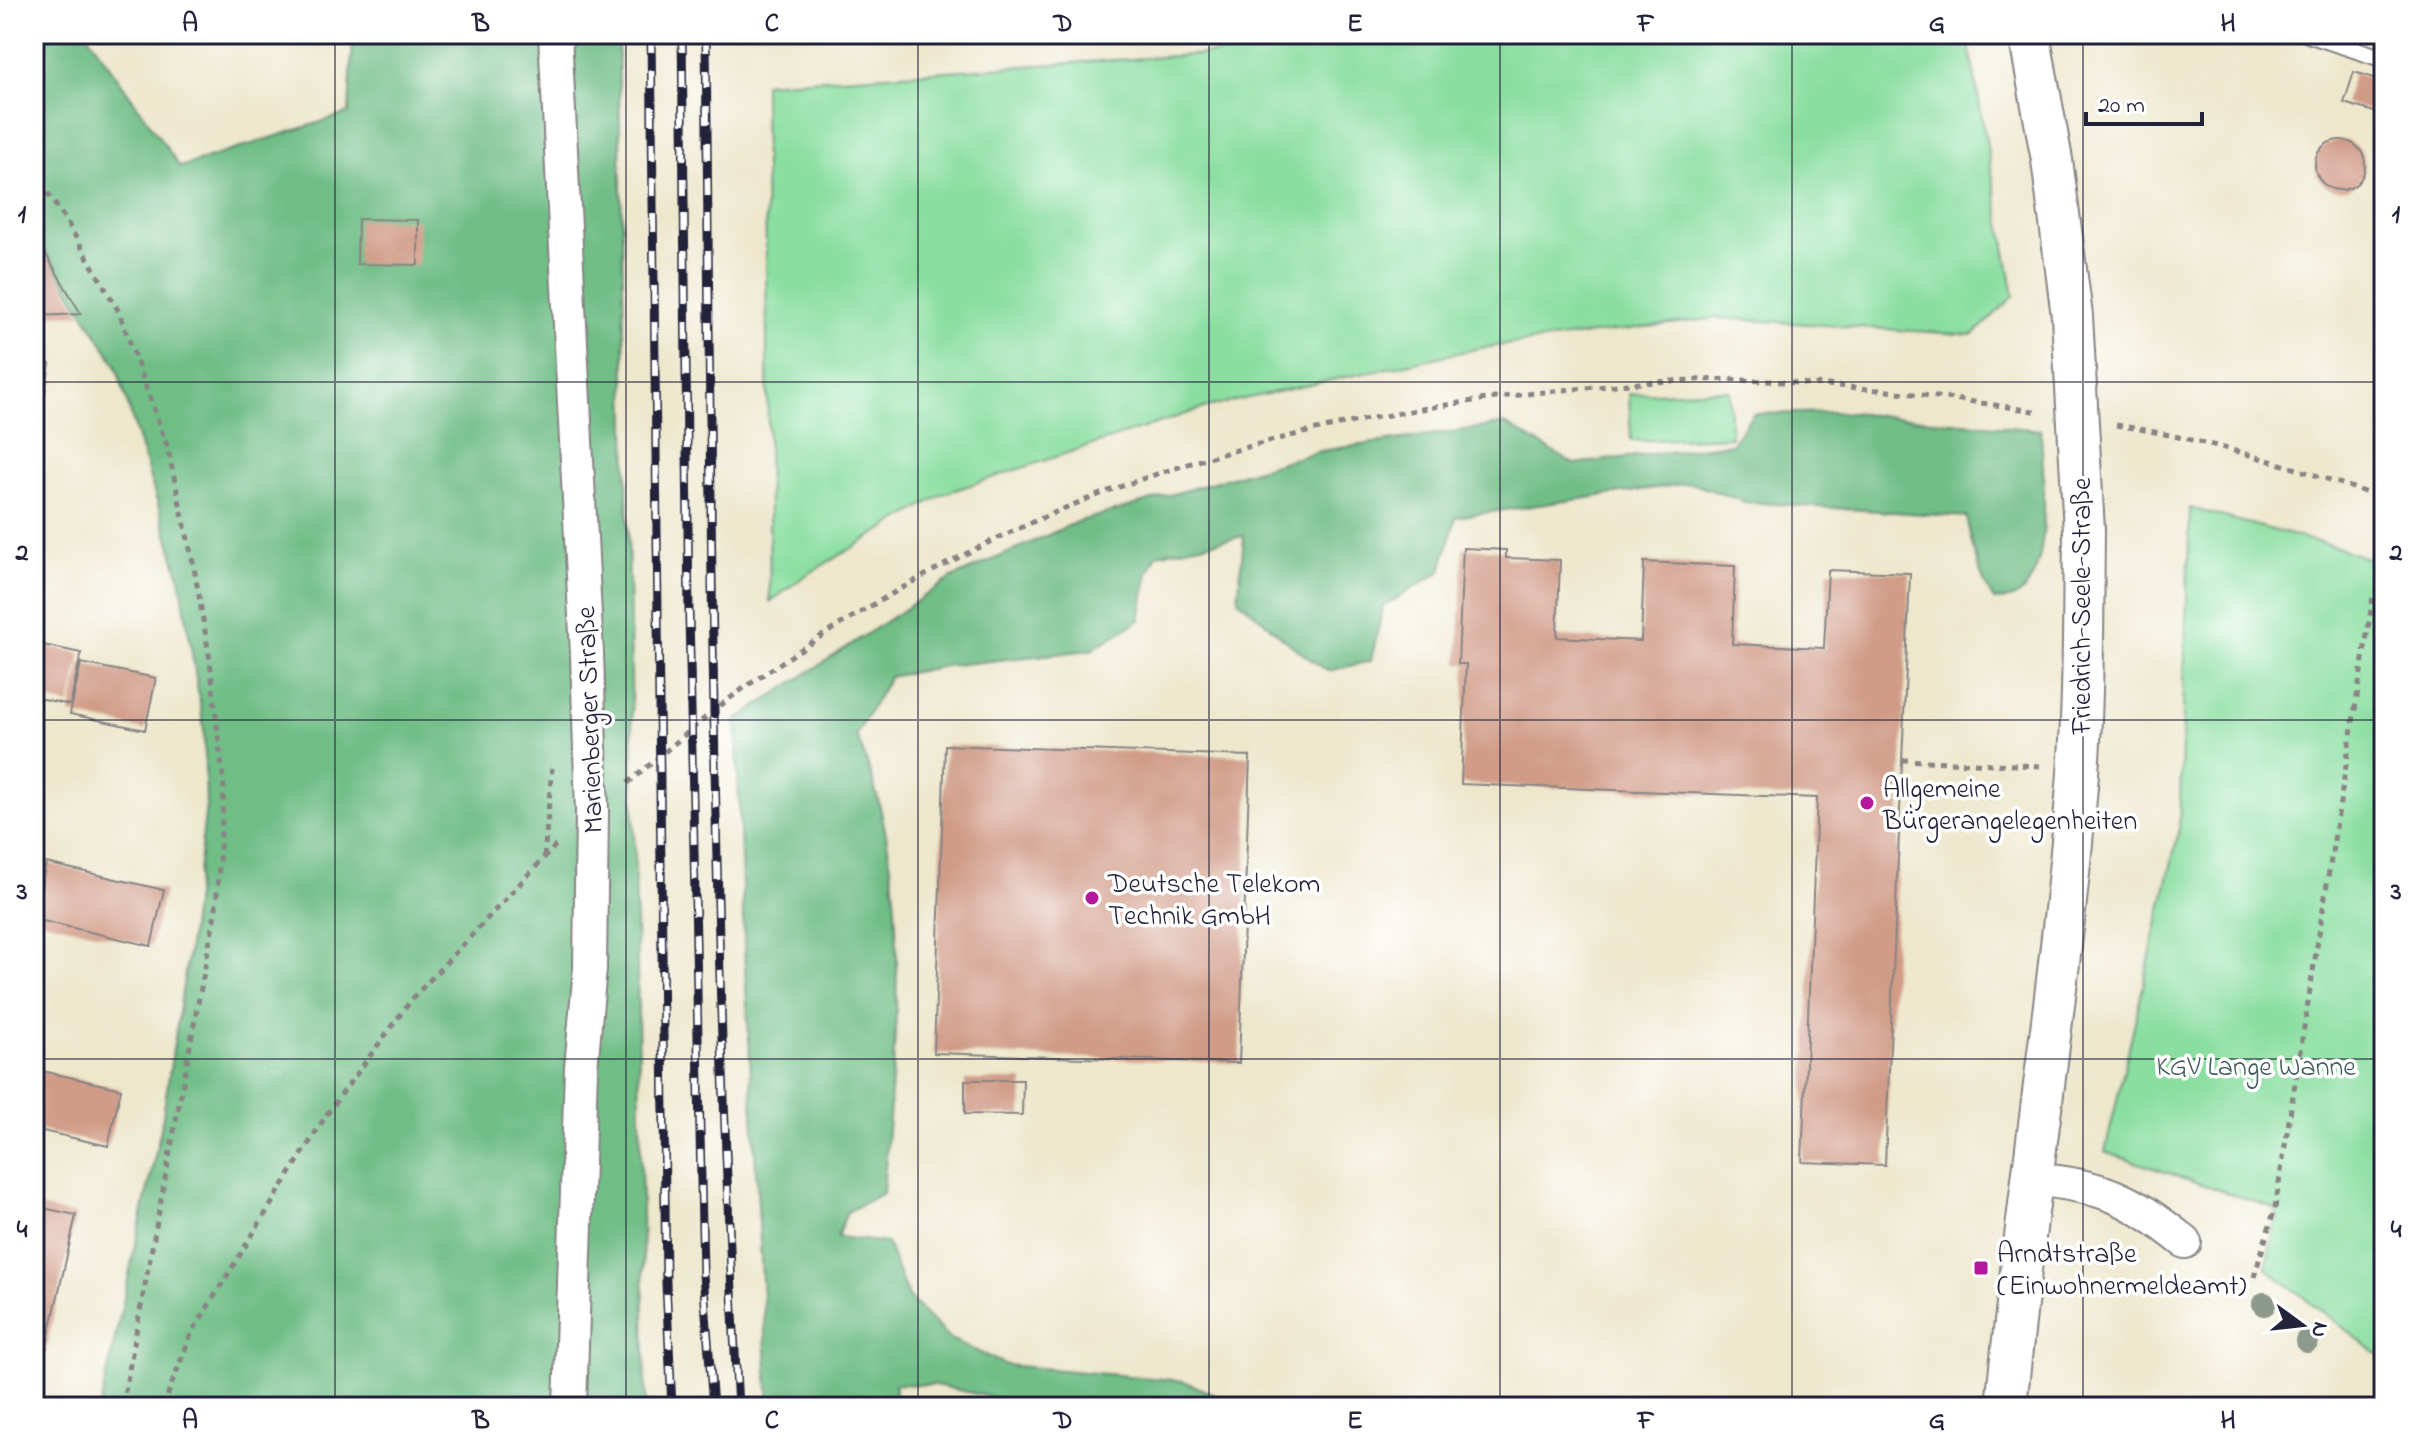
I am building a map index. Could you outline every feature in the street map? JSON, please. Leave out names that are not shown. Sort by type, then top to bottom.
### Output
[{"type":"street","name":"Marienberger Straße","points":[[555,34],[587,654],[592,812],[590,968],[580,1097],[570,1407]]},
{"type":"street","name":"Friedrich-Seele-Straße","points":[[2006,1407],[2065,914],[2083,688],[2084,531],[2072,316],[2054,174],[2029,34]]},
{"type":"street","points":[[2032,1179],[2082,1184],[2106,1191],[2158,1221],[2185,1242]]},
{"type":"lane","points":[[2308,34],[2384,59]]},
{"type":"path","points":[[34,173],[67,222],[119,312],[167,446],[193,562],[207,646],[224,787],[214,923],[122,1407]]},
{"type":"path","points":[[616,793],[734,696],[884,598],[1049,514],[1160,474],[1250,449],[1377,416],[1504,395],[1634,384],[1743,380],[1976,401],[2052,414]]},
{"type":"path","points":[[2112,424],[2167,433],[2307,470],[2384,499]]},
{"type":"path","points":[[2254,1277],[2275,1208],[2373,597]]},
{"type":"path","points":[[1902,760],[2007,765]]},
{"type":"path","points":[[163,1407],[191,1334],[327,1114],[412,999],[560,840]]},
{"type":"green space","points":[[34,34],[87,34],[180,167],[349,113],[353,34],[618,34],[646,1407],[100,1407],[161,1128],[188,953],[206,806],[204,729],[180,578],[116,365],[34,233]]},
{"type":"green space","points":[[1512,34],[1967,34],[2014,296],[1973,335],[1718,318],[1480,348],[1207,407],[943,494],[803,577],[770,602],[764,83]]},
{"type":"green space","points":[[1729,390],[1731,437],[1631,441],[1629,394]]},
{"type":"green space","points":[[1839,412],[2041,430],[2044,522],[2036,569],[2027,586],[2013,598],[1994,600],[1973,550],[1966,517],[1745,502],[1691,483],[1456,517],[1441,571],[1383,607],[1371,661],[1329,671],[1293,647],[1238,600],[1244,536],[1157,554],[1148,573],[1140,620],[1091,650],[945,666],[889,677],[856,735],[875,789],[888,845],[895,903],[896,1020],[883,1193],[847,1212],[837,1237],[887,1243],[908,1297],[950,1339],[1006,1365],[1184,1381],[1242,1407],[1036,1407],[935,1385],[895,1384],[895,1407],[769,1407],[745,969],[736,720],[952,578],[1077,522],[1320,451],[1505,424],[1574,464],[1731,444],[1753,414]]},
{"type":"green space","name":"KGV Lange Wanne","points":[[2190,508],[2340,548],[2384,565],[2384,1359],[2266,1268],[2277,1209],[2105,1152],[2179,830]]},
{"type":"building","points":[[2354,72],[2384,81],[2384,115],[2344,103]]},
{"type":"building","points":[[2340,140],[2358,147],[2365,165],[2358,183],[2340,190],[2322,183],[2315,165],[2322,147]]},
{"type":"building","points":[[358,219],[418,220],[418,265],[357,264]]},
{"type":"building","points":[[34,234],[81,314],[37,316],[34,310]]},
{"type":"building","points":[[34,361],[50,364],[36,443],[34,443]]},
{"type":"building","points":[[1463,548],[1506,550],[1506,558],[1560,560],[1557,637],[1641,641],[1644,562],[1735,566],[1732,644],[1824,648],[1828,570],[1910,573],[1885,1165],[1802,1162],[1817,798],[1461,784],[1466,664],[1458,664]]},
{"type":"building","points":[[34,643],[81,653],[70,705],[34,697]]},
{"type":"building","points":[[81,663],[156,678],[145,730],[70,714]]},
{"type":"building","points":[[945,745],[1250,756],[1239,1063],[934,1053]]},
{"type":"building","points":[[46,863],[164,890],[151,946],[34,919]]},
{"type":"building","points":[[34,1069],[121,1089],[108,1146],[34,1129]]},
{"type":"building","points":[[965,1080],[1023,1080],[1022,1115],[965,1114]]},
{"type":"building","points":[[34,1206],[76,1215],[42,1367],[34,1365]]},
{"type":"railway","points":[[651,34],[666,1284],[672,1407]]},
{"type":"railway","points":[[682,34],[689,614],[703,1274],[713,1407]]},
{"type":"railway","points":[[706,34],[718,893],[738,1407]]},
{"type":"place","name":"Allgemeine Bürgerangelegenheiten","points":[[1867,803]]},
{"type":"place","name":"Deutsche Telekom Technik GmbH","points":[[1092,898]]},
{"type":"place","name":"Arndtstraße (Einwohnermeldeamt)","points":[[1981,1268]]}]
